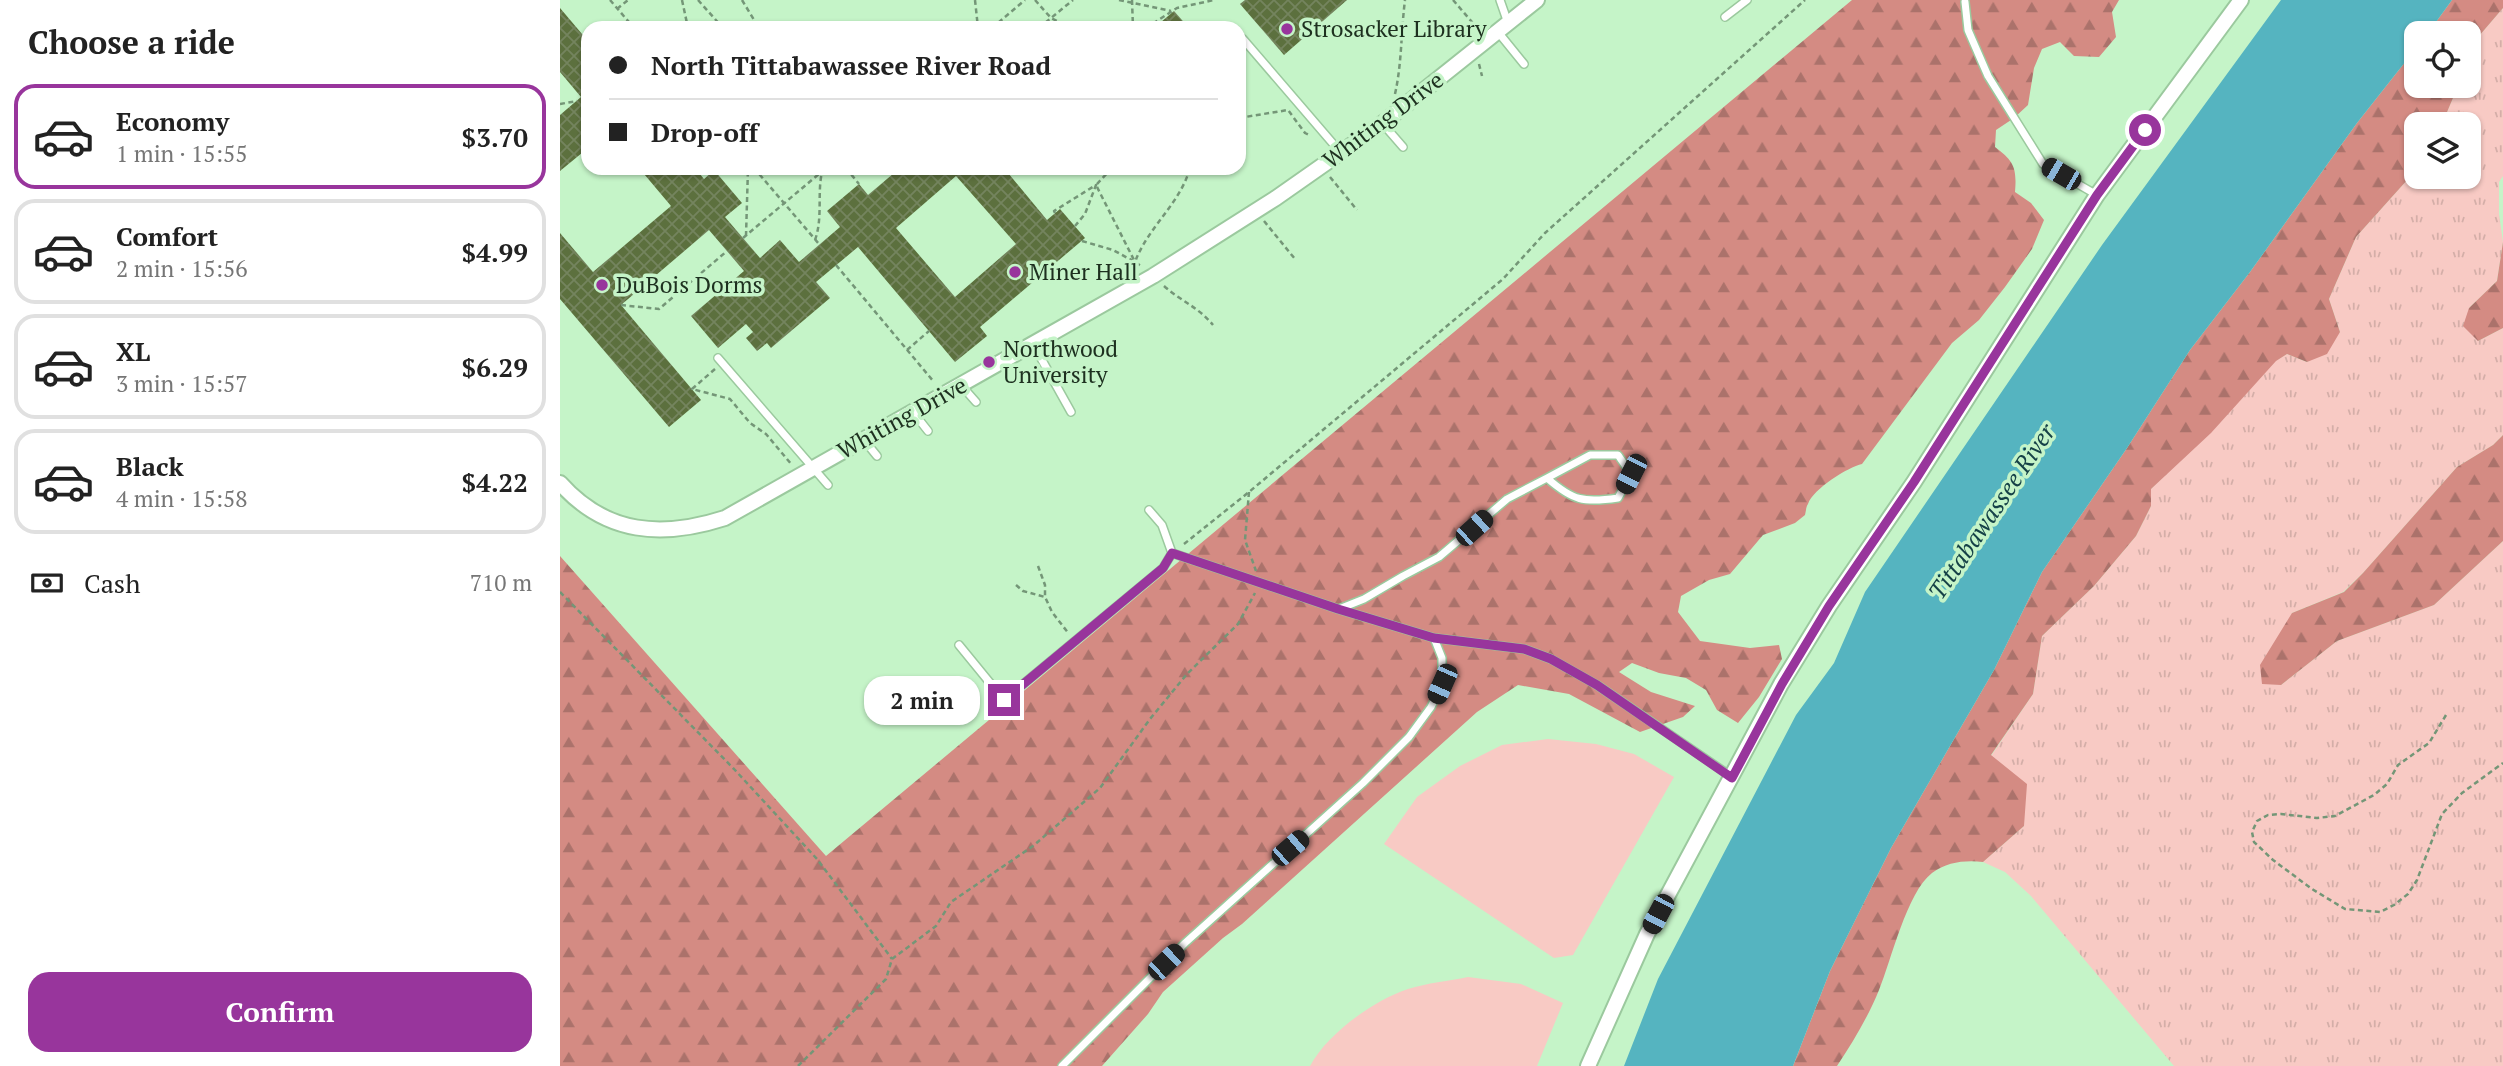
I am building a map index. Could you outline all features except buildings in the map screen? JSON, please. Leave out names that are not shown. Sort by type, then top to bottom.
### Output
[{"type":"street","name":"Whiting Drive","points":[[560,483],[580,502],[612,521],[664,530],[695,528],[725,518],[1153,276],[1255,212],[1383,123],[1536,0]]},
{"type":"street","points":[[1588,1066],[1647,934],[1782,684],[1829,606],[1914,482],[2097,195],[2241,0]]},
{"type":"lane","points":[[1500,0],[1503,28],[1524,64]]},
{"type":"lane","points":[[1725,17],[1747,0]]},
{"type":"lane","points":[[1965,2],[1968,30],[1988,76],[2043,164],[2097,195]]},
{"type":"lane","points":[[1246,42],[1341,153]]},
{"type":"lane","points":[[1383,123],[1403,148]]},
{"type":"lane","points":[[1033,344],[1071,412]]},
{"type":"lane","points":[[721,360],[828,485]]},
{"type":"lane","points":[[961,385],[976,402]]},
{"type":"lane","points":[[913,412],[928,431]]},
{"type":"lane","points":[[864,439],[877,456]]},
{"type":"lane","points":[[1338,609],[1364,599],[1439,557],[1507,499],[1547,478],[1591,455],[1618,456],[1631,474],[1618,498],[1591,502],[1565,494],[1547,478]]},
{"type":"lane","points":[[1149,510],[1162,525],[1172,553]]},
{"type":"lane","points":[[1172,553],[1434,638],[1524,649],[1551,659],[1597,685],[1732,778]]},
{"type":"lane","points":[[959,645],[1004,700],[1163,568],[1172,553]]},
{"type":"lane","points":[[1062,1066],[1185,943],[1363,783],[1409,737],[1431,707],[1442,684],[1442,658],[1434,638]]},
{"type":"path","points":[[610,0],[628,21]]},
{"type":"path","points":[[617,9],[628,0]]},
{"type":"path","points":[[682,0],[686,21]]},
{"type":"path","points":[[698,0],[717,21]]},
{"type":"path","points":[[742,0],[755,21]]},
{"type":"path","points":[[975,0],[977,21]]},
{"type":"path","points":[[1000,21],[1025,0]]},
{"type":"path","points":[[1035,0],[1057,21]]},
{"type":"path","points":[[1047,21],[1073,0]]},
{"type":"path","points":[[1119,0],[1171,12]]},
{"type":"path","points":[[1157,21],[1177,8],[1214,0]]},
{"type":"path","points":[[1395,98],[1402,58],[1401,30],[1405,0]]},
{"type":"path","points":[[1172,553],[1249,492],[1503,279],[1545,233],[1805,0]]},
{"type":"path","points":[[1132,1],[1133,21]]},
{"type":"path","points":[[560,104],[577,101]]},
{"type":"path","points":[[1246,117],[1287,110],[1304,133],[1316,139]]},
{"type":"path","points":[[1326,163],[1328,176],[1357,210]]},
{"type":"path","points":[[748,175],[744,237],[818,175]]},
{"type":"path","points":[[760,175],[819,244]]},
{"type":"path","points":[[815,240],[819,229],[821,175]]},
{"type":"path","points":[[851,175],[859,184]]},
{"type":"path","points":[[1055,213],[1054,211],[1096,185],[1105,175]]},
{"type":"path","points":[[1135,262],[1141,245],[1176,201],[1187,175]]},
{"type":"path","points":[[1075,226],[1084,215],[1096,185]]},
{"type":"path","points":[[1096,185],[1135,262]]},
{"type":"path","points":[[1255,212],[1295,259]]},
{"type":"path","points":[[1082,241],[1113,250],[1135,262],[1174,295],[1200,310],[1213,325]]},
{"type":"path","points":[[621,305],[659,309],[727,251]]},
{"type":"path","points":[[836,265],[936,385]]},
{"type":"path","points":[[907,350],[929,331]]},
{"type":"path","points":[[721,360],[692,389],[730,399],[750,423],[766,434],[794,467]]},
{"type":"path","points":[[798,1066],[886,979],[892,959],[936,926],[951,902],[1032,846],[1100,788],[1150,719],[1187,674],[1238,624],[1260,583],[1245,540],[1249,492]]},
{"type":"path","points":[[1038,566],[1045,585],[1045,597],[1052,612],[1074,641]]},
{"type":"path","points":[[1016,585],[1023,591],[1045,597]]},
{"type":"path","points":[[560,592],[734,769],[817,859],[892,959]]},
{"type":"path","points":[[2446,715],[2429,743],[2398,765],[2387,783],[2374,795],[2335,816],[2317,818],[2269,815],[2257,821],[2252,832],[2254,842],[2312,889],[2345,909],[2380,912],[2408,894],[2417,880],[2442,814],[2462,793],[2503,764]]},
{"type":"green space","points":[[1852,0],[2119,0],[2112,12],[2116,37],[2099,57],[2074,56],[2060,42],[2042,49],[2034,68],[2028,105],[1996,130],[1995,147],[2013,166],[2015,192],[2031,203],[2044,220],[2032,249],[2005,287],[1979,320],[1952,343],[1862,464],[1840,474],[1817,492],[1811,498],[1805,515],[1795,523],[1763,535],[1730,574],[1709,580],[1681,596],[1678,612],[1700,641],[1750,648],[1779,645],[1782,659],[1759,697],[1738,723],[1717,710],[1706,690],[1686,678],[1659,673],[1632,663],[1619,672],[1651,692],[1695,706],[1683,717],[1640,732],[1569,694],[1518,685],[1477,712],[1163,992],[1148,1014],[1102,1066],[560,1066],[560,556],[826,856]]},
{"type":"green space","points":[[2452,0],[2503,0],[2503,8],[2481,34],[2481,21],[2437,21]]},
{"type":"green space","points":[[2503,8],[2503,176],[2499,182],[2499,214],[2503,242],[2497,281],[2469,308],[2478,341],[2503,328],[2503,435],[2493,445],[2457,467],[2343,592],[2292,613],[2281,685],[2337,641],[2434,605],[2503,541],[2503,1066],[2174,1066],[2031,896],[2005,872],[1983,862],[2024,826],[1991,756],[2033,694],[2042,636],[2094,586],[2136,536],[2151,506],[2151,489],[2275,361],[2287,354],[2307,362],[2340,332],[2329,299],[2356,237],[2404,183],[2404,189],[2481,189],[2481,112],[2447,112],[2453,98],[2481,98],[2481,34]]},
{"type":"green space","points":[[2404,63],[2404,98],[2453,98],[2447,112],[2404,112],[2404,183],[2356,237],[2329,299],[2340,332],[2327,354],[2307,362],[2287,354],[2276,361],[2211,433],[2151,489],[2151,506],[2136,536],[2094,586],[2042,636],[2033,694],[1991,755],[2027,784],[2024,826],[1983,862],[1950,864],[1932,873],[1923,882],[1907,911],[1875,1000],[1837,1066],[1793,1066],[1830,971],[1891,848],[1994,670],[2042,572],[2190,350],[2250,272],[2357,123]]},
{"type":"green space","points":[[2503,242],[2503,328],[2478,341],[2463,326],[2469,308],[2497,281]]},
{"type":"green space","points":[[2503,435],[2503,541],[2434,605],[2337,641],[2281,685],[2262,684],[2260,665],[2292,613],[2344,592],[2457,467],[2493,445]]},
{"type":"green space","points":[[1548,739],[1596,744],[1634,754],[1674,777],[1573,955],[1554,958],[1384,844],[1417,797],[1460,766],[1502,745]]},
{"type":"green space","points":[[1468,977],[1521,984],[1563,1003],[1537,1066],[1310,1066],[1340,1030],[1381,1001],[1415,987]]},
{"type":"water","name":"Tittabawassee River","points":[[2281,0],[2452,0],[2437,21],[2404,21],[2404,63],[2190,350],[2042,572],[1994,670],[1891,848],[1830,971],[1793,1066],[1624,1066],[1658,979],[1796,715],[1834,663],[1865,592],[2102,245]]},
{"type":"place","name":"Strosacker Library","points":[[1287,29]]},
{"type":"place","name":"Miner Hall","points":[[1015,272]]},
{"type":"place","name":"DuBois Dorms","points":[[602,285]]},
{"type":"place","name":"Northwood University","points":[[989,362]]},
{"type":"route","points":[[1004,700],[1163,568],[1172,553],[1434,638],[1524,649],[1551,659],[1597,685],[1732,778],[1782,684],[1829,606],[1914,482],[2097,195],[2145,130]]}]
